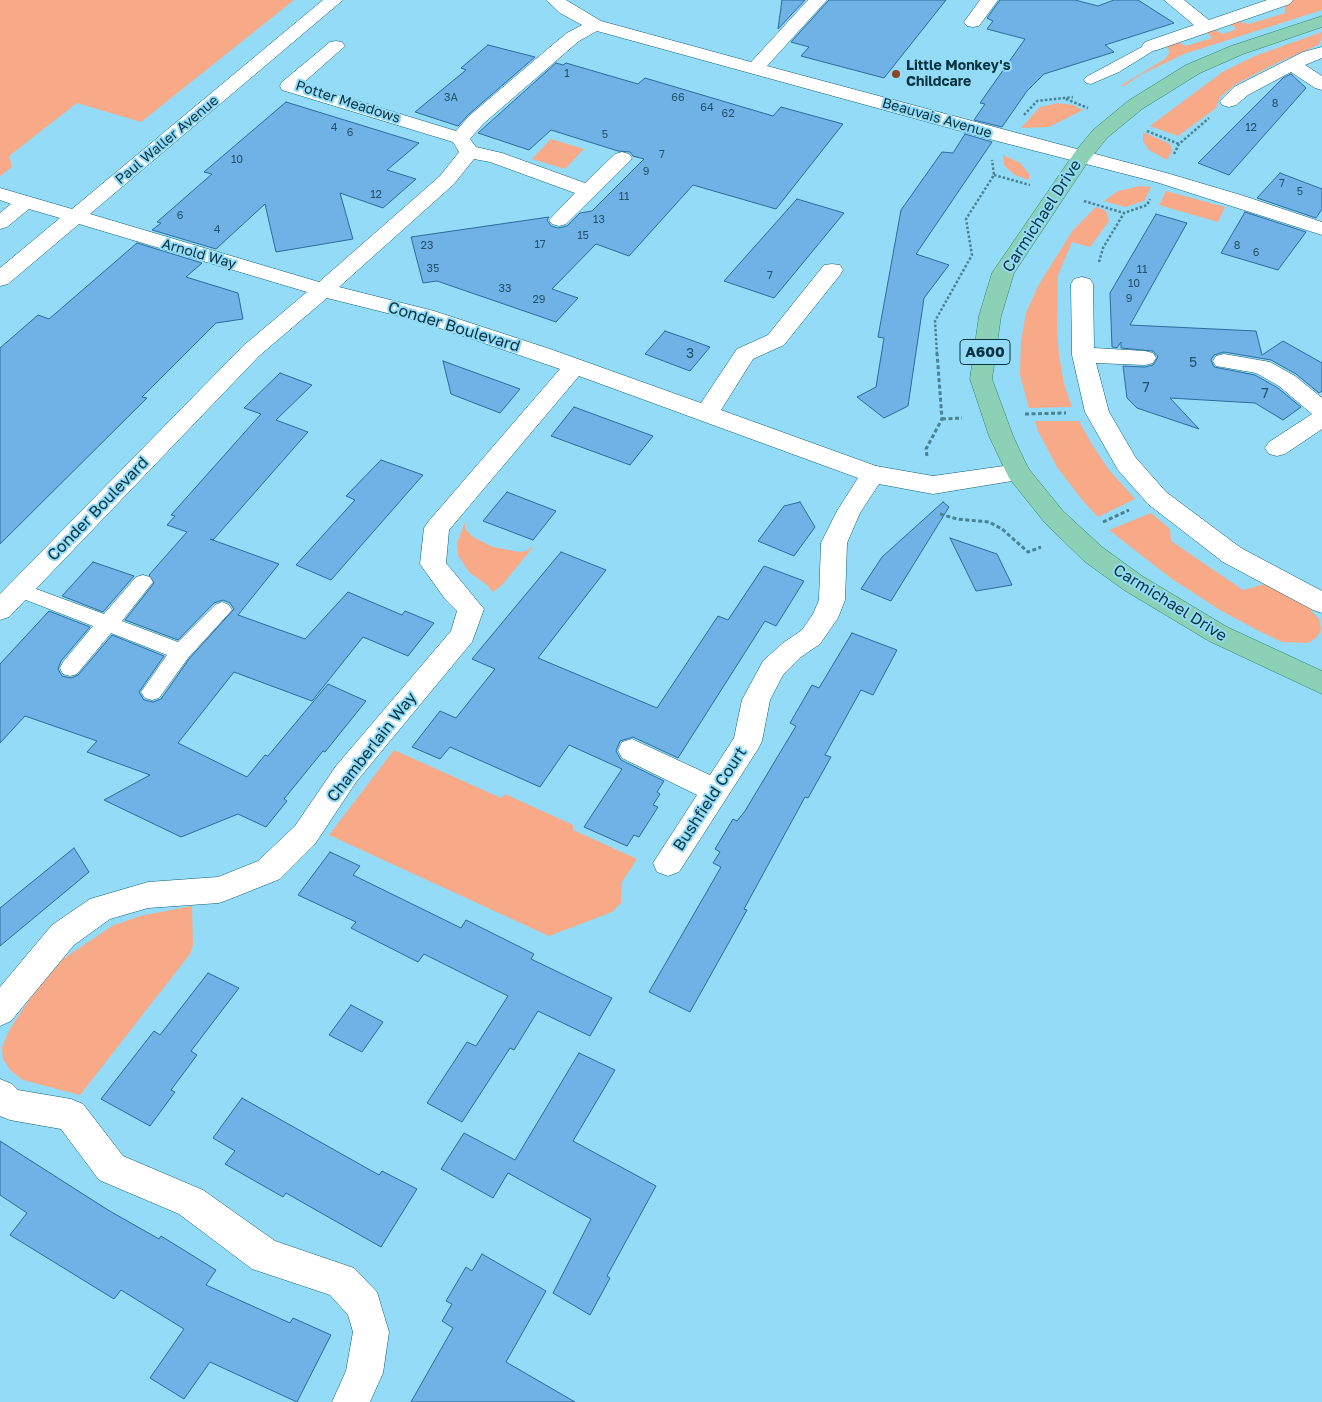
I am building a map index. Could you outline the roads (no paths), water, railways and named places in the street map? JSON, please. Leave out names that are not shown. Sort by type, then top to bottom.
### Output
[{"type":"main road","name":"Carmichael Drive","points":[[1321,677],[1218,634],[1133,584],[1093,554],[1054,517],[1018,472],[1001,436],[981,379],[990,316],[1003,273],[1082,156],[1100,134],[1135,105],[1193,69],[1238,50],[1322,21]]},
{"type":"street","name":"Paul Waller Avenue","points":[[0,279],[334,0]]},
{"type":"street","name":"Beauvais Avenue","points":[[555,0],[566,9],[595,24],[1004,137],[1082,156],[1237,200],[1322,230]]},
{"type":"street","points":[[755,68],[818,0]]},
{"type":"street","points":[[972,22],[989,0]]},
{"type":"street","points":[[1173,0],[1206,26]]},
{"type":"street","points":[[1151,46],[1284,0]]},
{"type":"street","points":[[323,290],[447,180],[476,120],[573,37],[595,24]]},
{"type":"street","name":"Potter Meadows","points":[[336,46],[289,86],[465,145]]},
{"type":"street","points":[[1229,101],[1242,90],[1322,52]]},
{"type":"street","points":[[1292,65],[1322,84]]},
{"type":"street","points":[[465,145],[588,191]]},
{"type":"street","points":[[559,220],[622,158]]},
{"type":"street","name":"Arnold Way","points":[[0,194],[24,203],[323,290]]},
{"type":"street","points":[[0,223],[24,203]]},
{"type":"street","points":[[707,413],[746,354],[776,340],[832,270]]},
{"type":"street","points":[[1082,284],[1083,355],[1097,412],[1127,464],[1157,498],[1232,555],[1322,603]]},
{"type":"street","name":"Conder Boulevard","points":[[7,601],[250,351],[323,290],[426,316],[575,366],[873,474],[933,485],[1018,472]]},
{"type":"street","points":[[1083,355],[1144,358]]},
{"type":"street","points":[[1224,362],[1262,367],[1287,381],[1322,410]]},
{"type":"street","name":"Chamberlain Way","points":[[0,1011],[63,935],[101,908],[148,895],[219,890],[269,870],[305,835],[346,774],[463,635],[470,609],[454,592],[433,564],[436,528],[575,366]]},
{"type":"street","points":[[1277,448],[1322,418]]},
{"type":"street","name":"Bushfield Court","points":[[668,863],[748,741],[756,700],[773,668],[792,650],[811,636],[825,618],[832,600],[834,543],[849,510],[873,474]]},
{"type":"street","points":[[632,750],[715,791]]},
{"type":"street","points":[[0,1095],[10,1104],[70,1115],[111,1168],[191,1202],[265,1256],[341,1281],[364,1304],[371,1332],[364,1373],[351,1402]]},
{"type":"lane","points":[[1091,80],[1114,69],[1151,46]]},
{"type":"lane","points":[[70,668],[106,623],[143,582]]},
{"type":"lane","points":[[7,601],[106,623],[181,652]]},
{"type":"lane","points":[[152,692],[181,652],[222,610]]},
{"type":"place","name":"Little Monkey's Childcare","points":[[896,74]]}]
